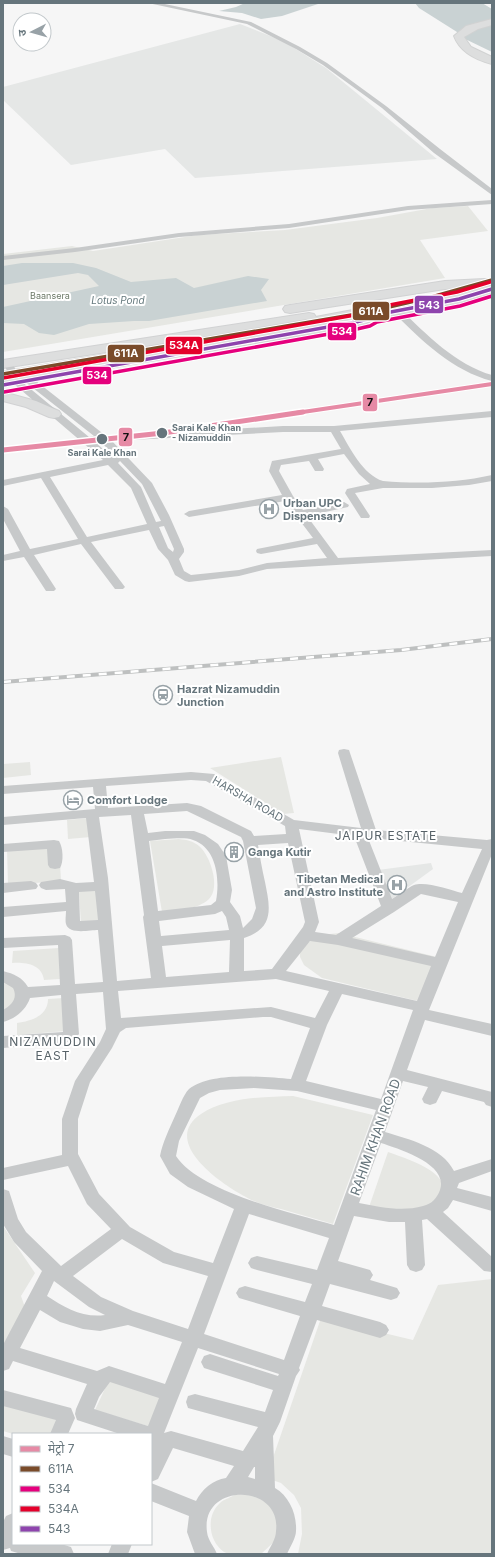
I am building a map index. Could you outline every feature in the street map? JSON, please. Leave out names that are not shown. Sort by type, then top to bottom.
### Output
[{"type":"highway","points":[[492,22],[474,26],[459,36],[461,44],[467,50],[492,61]]},
{"type":"highway","points":[[13,382],[394,309]]},
{"type":"highway","points":[[4,361],[306,325],[375,315]]},
{"type":"main road","points":[[4,361],[359,310],[394,309],[459,299],[489,284]]},
{"type":"main road","points":[[4,361],[117,336],[445,285],[489,284]]},
{"type":"main road","points":[[13,382],[356,322],[394,309]]},
{"type":"main road","points":[[114,346],[127,363]]},
{"type":"main road","points":[[3,396],[31,404],[54,414]]},
{"type":"street","points":[[151,3],[249,23],[298,48],[325,64],[384,107],[437,151],[492,193]]},
{"type":"street","points":[[3,258],[75,250],[179,235],[320,222],[408,208],[492,202]]},
{"type":"street","points":[[394,309],[419,332],[473,372],[492,378]]},
{"type":"street","points":[[4,361],[13,382],[110,461],[136,487],[152,527],[165,553],[173,559],[179,573],[189,579],[238,573],[267,566],[492,553]]},
{"type":"street","points":[[13,382],[64,409],[105,440],[147,483],[164,515],[179,549],[179,552],[173,559]]},
{"type":"street","points":[[85,440],[105,440],[283,428],[334,429],[448,420],[492,414]]},
{"type":"street","points":[[334,429],[349,453],[369,478],[381,485]]},
{"type":"street","points":[[335,561],[288,496],[274,471],[276,464],[311,456],[341,452]]},
{"type":"street","points":[[311,456],[319,469]]},
{"type":"street","points":[[3,483],[124,458]]},
{"type":"street","points":[[44,475],[83,541],[119,587]]},
{"type":"street","points":[[365,516],[350,493],[351,491],[381,485],[392,486],[456,482],[492,478]]},
{"type":"street","points":[[189,514],[288,496]]},
{"type":"street","points":[[301,514],[344,505]]},
{"type":"street","points":[[3,509],[27,553],[50,589]]},
{"type":"street","points":[[3,558],[152,527],[166,522]]},
{"type":"street","points":[[261,551],[320,540]]},
{"type":"street","points":[[344,753],[365,833],[389,909]]},
{"type":"street","name":"HARSHA ROAD","points":[[3,790],[191,776],[209,776],[291,824],[365,833],[492,844]]},
{"type":"street","points":[[99,783],[97,813],[101,886],[114,1030]]},
{"type":"street","points":[[3,821],[187,807],[196,809],[246,834],[250,841],[263,908],[259,921],[251,930],[237,935],[154,942]]},
{"type":"street","points":[[136,810],[142,838],[150,917],[159,983]]},
{"type":"street","points":[[276,974],[312,927],[312,914],[291,824]]},
{"type":"street","points":[[142,838],[165,835],[194,835],[213,847],[219,856],[223,876],[225,890],[223,903],[233,916],[237,935],[236,977]]},
{"type":"street","points":[[250,841],[294,838]]},
{"type":"street","points":[[3,848],[54,844],[55,865]]},
{"type":"street","name":"RAHIM KHAN ROAD","points":[[233,1485],[268,1428],[288,1378],[421,1010],[485,854],[492,844]]},
{"type":"street","points":[[46,885],[68,884],[73,888],[101,886]]},
{"type":"street","points":[[3,888],[30,886]]},
{"type":"street","points":[[73,888],[73,924],[75,926],[105,925]]},
{"type":"street","points":[[338,940],[389,909],[418,889],[426,889],[466,899]]},
{"type":"street","points":[[150,917],[215,908],[223,903]]},
{"type":"street","points":[[47,905],[72,905]]},
{"type":"street","points":[[3,912],[72,905]]},
{"type":"street","points":[[306,935],[338,940],[440,963]]},
{"type":"street","points":[[3,943],[65,940],[71,1034],[69,1036],[3,1042]]},
{"type":"street","points":[[24,993],[276,974],[338,988],[492,1030]]},
{"type":"street","points":[[3,976],[17,981],[22,987],[24,993],[23,1000],[19,1007],[3,1017]]},
{"type":"street","points":[[297,1085],[319,1025],[338,988]]},
{"type":"street","points":[[218,1271],[169,1258],[122,1230],[93,1199],[70,1154],[70,1119],[83,1081],[107,1044],[114,1030],[123,1023],[271,1012],[319,1025]]},
{"type":"street","points":[[398,1074],[491,1096]]},
{"type":"street","points":[[340,1234],[244,1206],[194,1182],[176,1169],[168,1156],[171,1141],[194,1094],[204,1088],[220,1084],[254,1082],[297,1085],[386,1106]]},
{"type":"street","points":[[430,1099],[438,1084]]},
{"type":"street","points":[[349,1208],[387,1214],[410,1215],[430,1211],[443,1204],[449,1185],[447,1172],[433,1159],[408,1146],[376,1135]]},
{"type":"street","points":[[3,1174],[73,1159]]},
{"type":"street","points":[[449,1185],[491,1165]]},
{"type":"street","points":[[449,1185],[492,1204]]},
{"type":"street","points":[[3,1196],[7,1221],[20,1237],[56,1273],[95,1302],[128,1317],[194,1338],[221,1359],[288,1378]]},
{"type":"street","points":[[152,1433],[171,1394],[194,1338],[218,1271],[244,1206]]},
{"type":"street","points":[[430,1211],[490,1266]]},
{"type":"street","points":[[410,1215],[412,1262]]},
{"type":"street","points":[[99,1380],[5,1355],[37,1299],[56,1273],[122,1230]]},
{"type":"street","points":[[257,1263],[326,1273],[364,1275]]},
{"type":"street","points":[[326,1273],[391,1293]]},
{"type":"street","points":[[246,1293],[380,1330]]},
{"type":"street","points":[[37,1299],[59,1313],[94,1323],[101,1323],[128,1317]]},
{"type":"street","points":[[139,1433],[84,1414],[99,1380],[105,1375],[109,1374],[171,1394]]},
{"type":"street","points":[[3,1398],[64,1414],[66,1418],[59,1433]]},
{"type":"street","points":[[195,1402],[268,1428]]},
{"type":"street","name":"RAHIM KHAN ROAD","points":[[265,1490],[268,1428]]},
{"type":"street","points":[[152,1471],[164,1443],[171,1439],[248,1461]]},
{"type":"street","points":[[207,1554],[198,1537],[196,1524],[199,1511],[207,1499],[219,1490],[233,1485],[248,1484],[265,1490],[273,1495],[281,1505],[287,1518],[287,1531],[284,1544],[277,1554]]},
{"type":"street","points":[[152,1492],[199,1511]]},
{"type":"street","points":[[10,1542],[12,1529]]},
{"type":"street","points":[[24,1545],[64,1554]]},
{"type":"shaded area","points":[[240,24],[283,41],[326,68],[437,159],[195,178],[165,149],[71,165],[3,100],[3,87]]},
{"type":"shaded area","name":"Tibetan Medical and Astro Institute","points":[[431,863],[433,869],[389,901],[378,870]]},
{"type":"green space","name":"Baansera","points":[[468,206],[488,231],[420,240],[445,278],[3,352],[3,254],[72,246],[93,251],[198,235],[285,230],[377,218],[432,208]]},
{"type":"green space","points":[[281,757],[294,813],[283,814],[210,768]]},
{"type":"green space","points":[[30,762],[31,775],[3,778],[3,764]]},
{"type":"green space","points":[[89,818],[91,837],[68,839],[67,820]]},
{"type":"green space","points":[[179,839],[194,843],[203,850],[213,871],[214,887],[209,899],[204,903],[187,909],[162,912],[150,841]]},
{"type":"green space","points":[[59,844],[61,881],[8,885],[7,848]]},
{"type":"green space","points":[[98,889],[101,923],[81,925],[79,891]]},
{"type":"green space","points":[[339,933],[437,957],[418,1001],[322,978],[304,965],[300,957],[300,947],[321,935]]},
{"type":"green space","points":[[59,948],[60,979],[44,980],[40,970],[36,967],[22,963],[12,963],[13,951]]},
{"type":"green space","points":[[3,979],[13,983],[19,998],[3,1012]]},
{"type":"green space","points":[[64,998],[66,1031],[17,1035],[17,1023],[28,1021],[42,1014],[47,1005],[48,999]]},
{"type":"green space","points":[[293,1096],[373,1115],[333,1224],[264,1205],[229,1187],[202,1164],[192,1151],[187,1138],[190,1126],[201,1114],[211,1108],[246,1099]]},
{"type":"green space","points":[[388,1152],[422,1165],[437,1176],[442,1182],[443,1189],[438,1204],[405,1211],[369,1207]]},
{"type":"green space","points":[[3,1226],[35,1273],[21,1296],[27,1313],[3,1347]]},
{"type":"green space","points":[[492,1279],[492,1554],[298,1554],[302,1534],[301,1508],[294,1495],[281,1483],[266,1478],[321,1318],[413,1340],[438,1285]]},
{"type":"green space","points":[[109,1380],[163,1395],[151,1427],[95,1410]]},
{"type":"green space","points":[[3,1404],[59,1420],[53,1433],[12,1434],[3,1431]]},
{"type":"green space","points":[[237,1494],[256,1496],[271,1506],[278,1523],[275,1541],[261,1554],[228,1554],[219,1547],[212,1535],[211,1521],[215,1508],[226,1499]]},
{"type":"water","points":[[245,3],[321,3],[282,16],[261,19],[242,13],[219,11]]},
{"type":"water","points":[[415,3],[482,3],[492,9],[492,52],[461,37],[457,32],[419,8]]},
{"type":"water","name":"Lotus Pond","points":[[22,263],[73,263],[96,268],[131,282],[176,278],[194,288],[248,276],[269,279],[261,290],[267,301],[149,321],[89,324],[54,335],[39,333],[24,324],[3,323],[3,307],[99,286],[88,275],[78,273],[3,285],[3,266]]},
{"type":"railway","points":[[3,682],[401,650],[492,639]]},
{"type":"metro line","name":"7","points":[[3,450],[163,433],[492,384]]},
{"type":"transit line","name":"611A","points":[[3,374],[363,313],[428,298],[492,280]]},
{"type":"transit line","name":"534A","points":[[3,378],[355,315],[374,308],[457,292],[490,282]]},
{"type":"transit line","name":"543","points":[[3,385],[356,322],[368,319],[375,315],[459,299],[492,289]]},
{"type":"transit line","name":"534","points":[[4,392],[357,329],[370,326],[377,322],[460,306],[492,296]]},
{"type":"place","name":"Sarai Kale Khan - Nizamuddin","points":[[162,433]]},
{"type":"place","name":"Sarai Kale Khan","points":[[102,439]]},
{"type":"place","name":"Urban UPC Dispensary","points":[[269,509]]},
{"type":"place","name":"Hazrat Nizamuddin Junction","points":[[163,695]]},
{"type":"place","name":"Comfort Lodge","points":[[73,800]]},
{"type":"place","name":"Ganga Kutir","points":[[234,852]]},
{"type":"place","name":"Tibetan Medical and Astro Institute","points":[[397,885]]},
{"type":"district","name":"JAIPUR ESTATE","points":[[386,836]]},
{"type":"district","name":"NIZAMUDDIN EAST","points":[[53,1049]]}]
